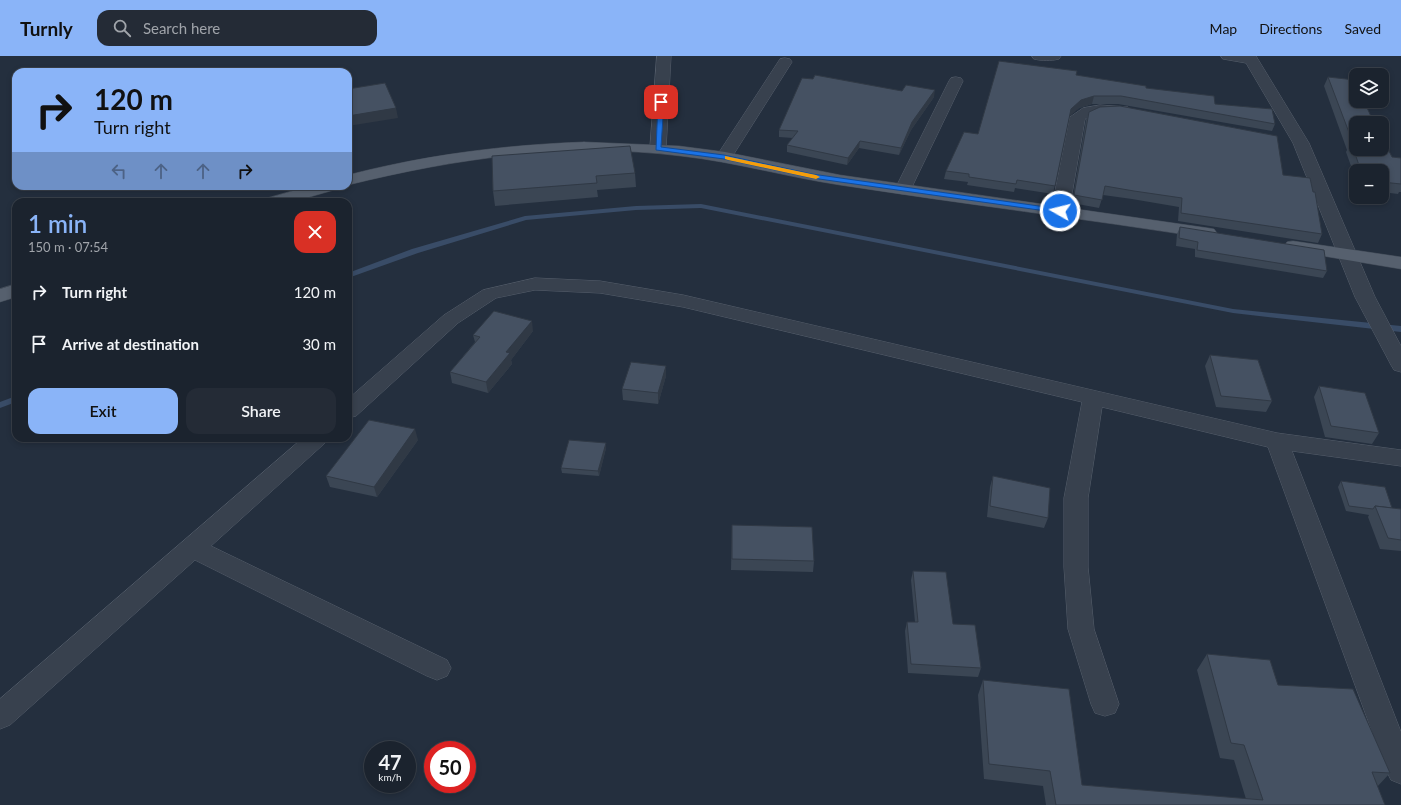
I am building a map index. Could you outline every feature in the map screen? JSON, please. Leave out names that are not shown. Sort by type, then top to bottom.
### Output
[{"type":"main road","points":[[352,179],[381,171],[450,158],[523,150],[598,146],[658,149],[724,157],[812,176],[1220,235]]},
{"type":"main road","points":[[288,198],[314,190]]},
{"type":"main road","points":[[1275,243],[1401,263]]},
{"type":"main road","points":[[0,296],[12,292]]},
{"type":"street","points":[[658,149],[664,56]]},
{"type":"street","points":[[1040,56],[1054,56]]},
{"type":"street","points":[[1228,56],[1250,58],[1301,143],[1365,297],[1398,360]]},
{"type":"street","points":[[724,157],[785,62]]},
{"type":"street","points":[[903,189],[956,81]]},
{"type":"street","points":[[1060,211],[1078,118],[1083,113],[1091,110],[1104,109],[1141,114]]},
{"type":"street","points":[[1278,139],[1301,143]]},
{"type":"street","points":[[352,407],[451,319],[490,294],[535,284],[600,287],[683,301],[1277,441],[1401,458]]},
{"type":"street","points":[[1093,398],[1076,498],[1076,567],[1081,629],[1105,704]]},
{"type":"street","points":[[1277,441],[1401,770]]},
{"type":"street","points":[[0,716],[312,442]]},
{"type":"street","points":[[193,548],[438,668]]},
{"type":"building","points":[[999,61],[1077,71],[1076,75],[1146,86],[1146,88],[1214,96],[1215,104],[1272,109],[1275,124],[1121,96],[1094,96],[1081,100],[1071,109],[1055,186],[1017,180],[1016,184],[969,177],[969,174],[946,171],[964,132],[978,134]]},
{"type":"building","points":[[815,75],[902,91],[906,85],[935,90],[912,122],[901,148],[860,141],[848,158],[787,145],[798,131],[779,130],[802,78],[813,79]]},
{"type":"building","points":[[1328,77],[1349,79],[1349,108],[1367,108],[1371,116],[1349,116],[1349,132]]},
{"type":"building","points":[[385,83],[396,108],[352,115],[352,88]]},
{"type":"building","points":[[1120,106],[1277,136],[1283,175],[1310,178],[1313,192],[1315,192],[1322,234],[1181,213],[1182,198],[1105,186],[1102,200],[1074,195],[1089,112],[1100,107]]},
{"type":"building","points":[[630,146],[635,173],[596,176],[597,183],[493,191],[492,156]]},
{"type":"building","points":[[1389,151],[1392,157],[1401,158],[1401,184],[1389,183],[1389,164],[1359,164],[1356,156],[1389,156]]},
{"type":"building","points":[[1180,227],[1324,250],[1327,271],[1197,250],[1198,242],[1179,238]]},
{"type":"building","points":[[494,311],[532,321],[506,352],[510,353],[486,382],[450,372],[480,337],[473,335]]},
{"type":"building","points":[[1210,355],[1258,360],[1272,401],[1221,396]]},
{"type":"building","points":[[631,362],[666,366],[658,393],[622,389]]},
{"type":"building","points":[[1319,386],[1365,393],[1379,433],[1331,426]]},
{"type":"building","points":[[369,420],[415,429],[374,487],[326,476]]},
{"type":"building","points":[[569,440],[606,443],[598,471],[561,468]]},
{"type":"building","points":[[993,476],[1050,488],[1048,518],[990,506]]},
{"type":"building","points":[[1341,481],[1385,487],[1392,508],[1375,506],[1373,509],[1349,506]]},
{"type":"building","points":[[1375,506],[1401,509],[1401,540],[1388,538]]},
{"type":"building","points":[[732,525],[812,527],[814,561],[732,559]]},
{"type":"building","points":[[913,571],[946,572],[953,624],[975,625],[981,668],[911,664],[907,622],[918,622]]},
{"type":"building","points":[[1207,654],[1270,660],[1278,685],[1353,689],[1390,773],[1372,772],[1385,805],[1056,805],[1050,771],[989,764],[983,680],[1069,689],[1082,785],[1263,800],[1244,745],[1231,743]]},
{"type":"waterway","points":[[352,275],[415,251],[525,218],[636,208],[701,206],[1233,311],[1401,329]]},
{"type":"waterway","points":[[0,405],[12,400]]},
{"type":"slow traffic","points":[[728,158],[816,177]]},
{"type":"route","points":[[661,102],[658,149],[724,157],[812,176],[1060,211]]}]
